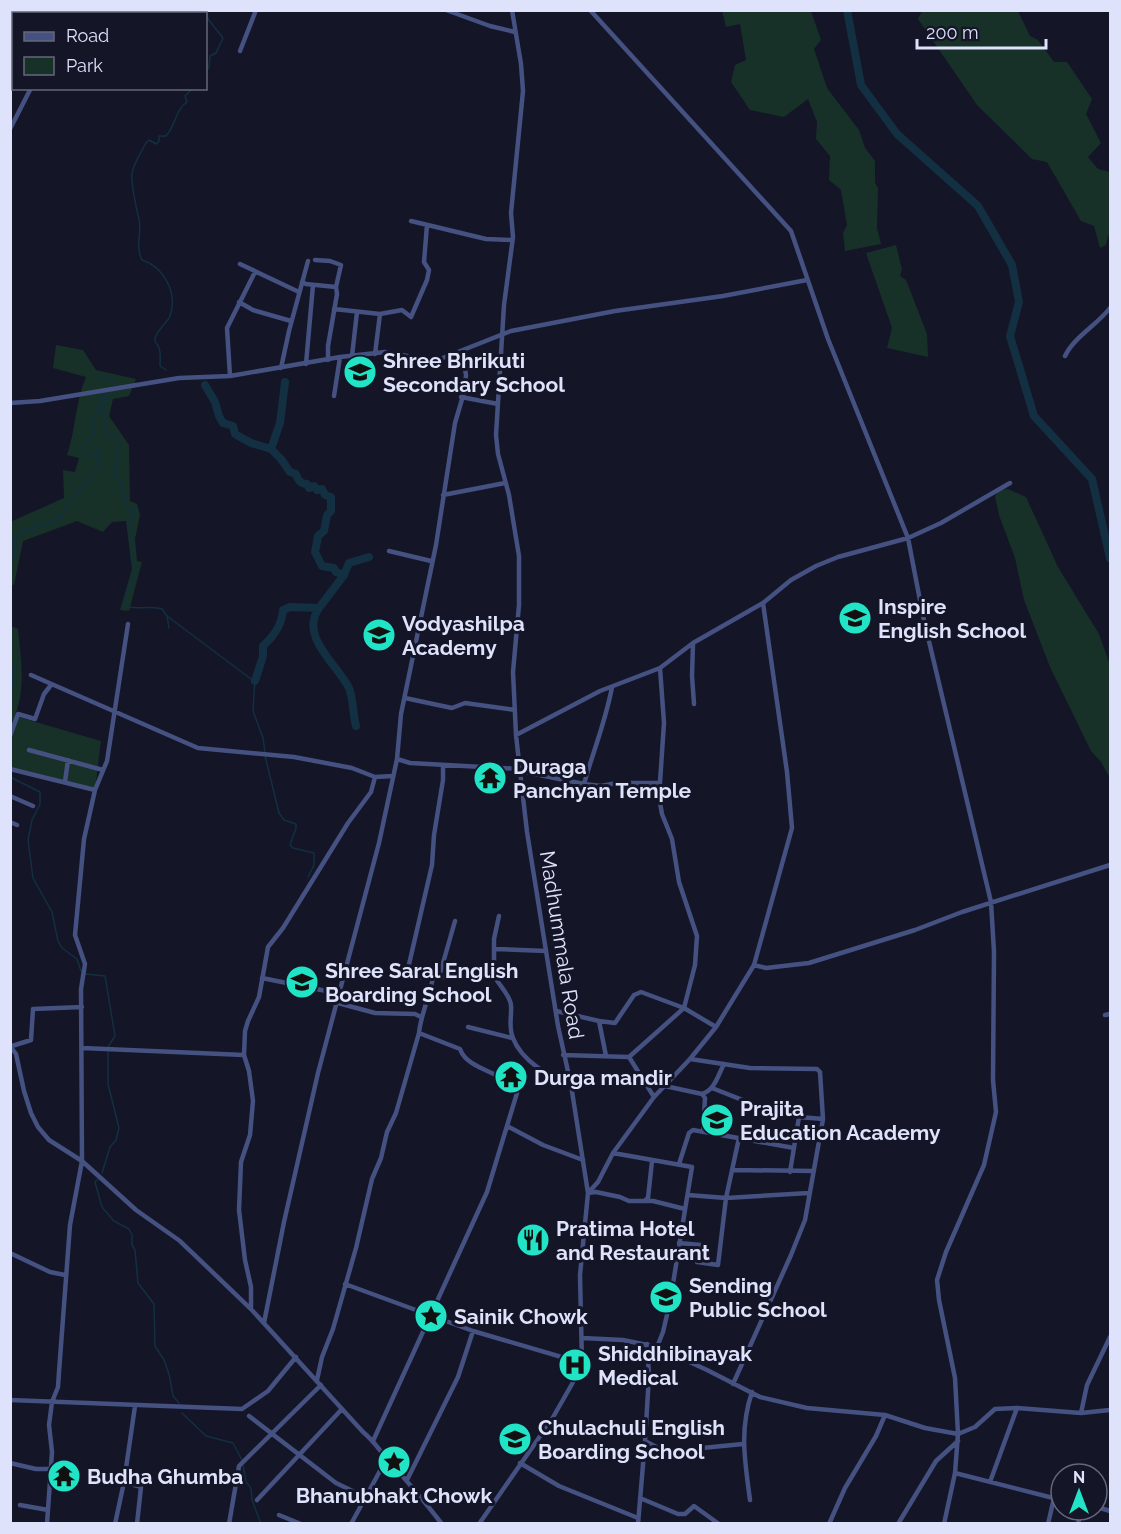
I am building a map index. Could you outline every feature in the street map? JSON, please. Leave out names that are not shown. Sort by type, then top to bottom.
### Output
[{"type":"street","points":[[240,51],[256,10]]},
{"type":"street","points":[[446,10],[490,26],[515,32]]},
{"type":"street","name":"Madhummala Road","points":[[480,1522],[552,1419],[582,1363],[580,1275],[588,1193],[546,951],[516,735],[513,672],[519,606],[519,556],[509,495],[498,454],[502,336],[523,91],[512,10]]},
{"type":"street","points":[[590,10],[791,231],[807,280],[908,538],[942,697],[991,902],[994,952],[993,1080],[996,1112],[984,1165],[946,1252],[937,1280],[954,1378],[958,1434],[955,1473],[944,1524]]},
{"type":"street","points":[[10,129],[30,90]]},
{"type":"street","points":[[411,221],[486,239],[512,240]]},
{"type":"street","points":[[334,309],[380,314],[402,310],[411,317],[429,270],[424,262],[427,225]]},
{"type":"street","points":[[315,260],[330,261],[341,265],[336,287],[328,360]]},
{"type":"street","points":[[281,368],[291,321],[308,261]]},
{"type":"street","points":[[240,264],[299,292]]},
{"type":"street","points":[[230,376],[227,328],[255,272]]},
{"type":"street","points":[[10,403],[39,401],[179,378],[230,376],[340,357],[385,352],[435,362],[511,331],[577,317],[723,296],[807,280]]},
{"type":"street","points":[[302,282],[336,287]]},
{"type":"street","points":[[306,364],[313,285]]},
{"type":"street","points":[[239,302],[254,310],[291,321]]},
{"type":"street","points":[[1065,356],[1073,344],[1102,319],[1110,308]]},
{"type":"street","points":[[352,356],[357,312]]},
{"type":"street","points":[[375,354],[380,314]]},
{"type":"street","points":[[264,1323],[318,1073],[341,994],[379,843],[397,759],[401,714],[436,545],[461,397],[465,389],[466,375],[462,351]]},
{"type":"street","points":[[334,396],[340,357]]},
{"type":"street","points":[[461,397],[498,404]]},
{"type":"street","points":[[443,495],[505,483]]},
{"type":"street","points":[[516,735],[600,691],[660,668],[693,643],[763,603],[791,580],[816,566],[838,557],[908,538],[941,523],[1010,483]]},
{"type":"street","points":[[389,551],[431,561]]},
{"type":"street","points":[[588,1193],[598,1182],[613,1153],[654,1097],[716,1027],[754,965],[792,828],[787,772],[763,603]]},
{"type":"street","points":[[47,1524],[52,1452],[49,1430],[52,1402],[59,1372],[70,1226],[82,1161],[81,989],[85,964],[75,936],[84,838],[95,790],[107,761],[128,624]]},
{"type":"street","points":[[693,643],[694,704]]},
{"type":"street","points":[[563,1055],[629,1057],[684,1008],[695,965],[697,936],[680,882],[672,839],[662,814],[659,796],[664,723],[660,668]]},
{"type":"street","points":[[31,675],[198,748],[280,755],[352,768],[375,777],[393,776]]},
{"type":"street","points":[[10,736],[18,714],[35,719],[44,694],[51,685]]},
{"type":"street","points":[[584,784],[609,705],[612,687]]},
{"type":"street","points":[[405,698],[454,708],[465,703],[515,710]]},
{"type":"street","points":[[29,750],[103,770]]},
{"type":"street","points":[[397,759],[410,763],[520,770],[601,786],[617,783],[660,783]]},
{"type":"street","points":[[65,782],[68,760]]},
{"type":"street","points":[[443,765],[432,866],[407,974],[413,978],[454,978],[485,974],[494,976]]},
{"type":"street","points":[[10,769],[95,790]]},
{"type":"street","points":[[250,1309],[251,1287],[239,1210],[242,1162],[250,1135],[253,1101],[244,1054],[245,1031],[259,997],[268,947],[320,872],[348,823],[371,792],[375,777]]},
{"type":"street","points":[[10,796],[33,806]]},
{"type":"street","points":[[10,822],[17,825]]},
{"type":"street","points":[[754,965],[766,968],[809,963],[1110,865]]},
{"type":"street","points":[[499,916],[494,939],[494,976],[511,1004],[512,1038],[535,1065],[555,1080],[571,1085]]},
{"type":"street","points":[[229,1524],[239,1466],[272,1434],[319,1382],[322,1357],[333,1329],[372,1179],[381,1158],[387,1132],[396,1113],[419,1032],[421,1017],[455,921]]},
{"type":"street","points":[[495,949],[546,951]]},
{"type":"street","points":[[262,978],[341,994]]},
{"type":"street","points":[[556,1011],[615,1023],[634,995],[641,992],[684,1008],[716,1027]]},
{"type":"street","points":[[338,1003],[375,1013],[415,1014],[421,1017]]},
{"type":"street","points":[[82,1007],[33,1010],[31,1040],[11,1046],[20,1069],[24,1091],[38,1127],[49,1140],[82,1161],[136,1210],[180,1241],[250,1309],[363,1432],[374,1440],[377,1448],[407,1480],[442,1524]]},
{"type":"street","points":[[599,1021],[606,1056]]},
{"type":"street","points":[[468,1027],[512,1038]]},
{"type":"street","points":[[374,1440],[487,1192],[516,1093],[513,1087],[466,1060],[460,1048],[419,1032]]},
{"type":"street","points":[[82,1048],[244,1054]]},
{"type":"street","points":[[629,1057],[654,1097]]},
{"type":"street","points":[[690,1059],[750,1068],[817,1069],[820,1072],[822,1122],[805,1220],[734,1384]]},
{"type":"street","points":[[663,1087],[667,1085],[702,1094],[712,1088],[724,1064]]},
{"type":"street","points":[[712,1088],[773,1112],[822,1122]]},
{"type":"street","points":[[702,1094],[705,1098],[703,1132]]},
{"type":"street","points":[[790,1172],[799,1117]]},
{"type":"street","points":[[507,1126],[543,1145],[583,1160]]},
{"type":"street","points":[[679,1164],[689,1133],[693,1130],[794,1148]]},
{"type":"street","points":[[679,1243],[701,1245],[698,1262],[718,1265],[726,1198],[739,1138]]},
{"type":"street","points":[[613,1153],[692,1167],[670,1302],[657,1347]]},
{"type":"street","points":[[642,1203],[648,1198],[652,1161]]},
{"type":"street","points":[[733,1170],[814,1171]]},
{"type":"street","points":[[588,1193],[607,1194],[642,1203],[653,1201],[685,1209]]},
{"type":"street","points":[[688,1195],[726,1198],[809,1193]]},
{"type":"street","points":[[11,1254],[50,1272],[65,1275]]},
{"type":"street","points":[[345,1284],[473,1331],[582,1363]]},
{"type":"street","points":[[407,1480],[458,1377],[473,1331]]},
{"type":"street","points":[[1081,1413],[1087,1385],[1110,1337]]},
{"type":"street","points":[[582,1338],[623,1340],[657,1347],[760,1397],[807,1408],[885,1415],[925,1428],[958,1434],[975,1426],[995,1409],[1017,1408],[1081,1413],[1110,1410]]},
{"type":"street","points":[[520,1463],[559,1485],[638,1521],[645,1441],[647,1344]]},
{"type":"street","points":[[10,1400],[242,1409],[268,1391],[296,1357]]},
{"type":"street","points":[[750,1500],[743,1443],[748,1404],[752,1392]]},
{"type":"street","points":[[115,1524],[124,1482],[135,1406]]},
{"type":"street","points":[[990,1482],[1017,1408]]},
{"type":"street","points":[[257,1500],[342,1409]]},
{"type":"street","points":[[829,1524],[845,1488],[876,1436],[885,1415]]},
{"type":"street","points":[[249,1416],[336,1483],[365,1497]]},
{"type":"street","points":[[645,1441],[662,1450],[682,1455],[702,1448],[743,1443]]},
{"type":"street","points":[[898,1524],[936,1461],[958,1442]]},
{"type":"street","points":[[351,1524],[387,1458]]},
{"type":"street","points":[[10,1463],[36,1469],[51,1469]]},
{"type":"street","points":[[955,1473],[1049,1497]]},
{"type":"street","points":[[124,1482],[141,1487],[137,1524]]},
{"type":"street","points":[[640,1498],[678,1514],[685,1514],[694,1506],[719,1524]]},
{"type":"street","points":[[20,1505],[48,1510]]},
{"type":"street","points":[[279,1515],[301,1524]]},
{"type":"street","points":[[480,1522],[487,1524]]},
{"type":"green space","points":[[722,11],[811,11],[821,40],[814,49],[827,88],[859,130],[865,148],[875,161],[875,183],[878,188],[877,228],[881,244],[845,251],[843,233],[847,225],[841,190],[829,180],[830,156],[816,139],[817,122],[808,99],[784,117],[750,110],[731,82],[735,65],[746,60],[740,24],[726,27]]},
{"type":"green space","points":[[922,11],[1018,11],[1030,36],[1038,40],[1054,62],[1067,62],[1092,99],[1086,114],[1101,143],[1088,157],[1098,169],[1110,172],[1110,236],[1108,236],[1106,245],[1100,248],[1094,226],[1081,221],[1047,162],[1032,159],[977,105],[918,19]]},
{"type":"green space","points":[[896,245],[902,269],[900,276],[906,280],[927,334],[928,357],[887,348],[892,328],[866,253]]},
{"type":"green space","points":[[56,345],[83,350],[96,370],[136,379],[129,396],[113,399],[109,416],[129,445],[130,501],[137,504],[140,515],[135,539],[137,561],[142,562],[129,611],[120,610],[132,569],[126,521],[112,522],[103,532],[77,521],[23,541],[14,585],[10,584],[10,522],[64,498],[63,470],[75,472],[79,458],[67,455],[86,377],[53,368]]},
{"type":"green space","points":[[1008,489],[1026,497],[1058,567],[1099,634],[1110,665],[1110,778],[1101,762],[1091,751],[1050,667],[1024,600],[1015,558],[999,515],[995,496],[1000,490]]},
{"type":"green space","points":[[11,626],[18,629],[22,673],[21,694],[15,716],[101,741],[95,790],[11,769]]},
{"type":"waterway","points":[[847,10],[861,85],[897,134],[978,206],[1012,265],[1019,302],[1010,336],[1034,416],[1092,479],[1110,558]]},
{"type":"waterway","points":[[207,14],[223,38],[216,53],[210,56],[207,70]]},
{"type":"waterway","points":[[166,370],[160,366],[160,350],[155,339],[170,316],[172,299],[163,275],[157,268],[142,260],[140,255],[140,224],[132,173],[146,143],[149,140],[156,144],[159,136],[166,136],[169,132],[180,109],[187,102],[185,96],[191,90]]},
{"type":"waterway","points":[[99,374],[113,381],[114,386]]},
{"type":"waterway","points":[[271,449],[280,423],[285,382]]},
{"type":"waterway","points":[[205,385],[223,423],[233,426],[235,434],[251,443],[271,449],[301,482],[307,484],[309,488],[314,486],[317,490],[322,489],[325,495],[331,497],[331,511],[327,515],[324,531],[318,536],[315,552],[322,566],[334,568],[336,572],[344,575]]},
{"type":"waterway","points":[[10,560],[16,556],[14,548],[17,544],[12,538],[24,532],[25,529],[32,532],[35,530],[34,525],[45,525],[46,522],[51,523],[61,518],[99,467],[98,451],[93,454],[93,457],[83,453],[83,449],[86,441],[95,433],[92,422],[101,399],[111,394],[112,390]]},
{"type":"waterway","points":[[104,396],[106,402],[102,408],[108,434],[114,435],[120,443],[115,477],[120,481],[126,507],[135,509],[135,513],[130,518],[130,529],[133,535],[129,539],[134,544],[131,555],[132,562],[136,566],[128,588],[126,602],[128,607],[162,609],[167,616],[169,628]]},
{"type":"waterway","points":[[255,681],[263,656],[263,646],[277,630],[283,610],[290,607],[319,608],[344,575],[349,563],[369,557]]},
{"type":"waterway","points":[[319,608],[314,619],[317,640],[349,688],[356,726]]},
{"type":"waterway","points":[[167,616],[251,679],[255,679],[253,711],[263,738],[265,752]]},
{"type":"waterway","points":[[10,697],[15,668]]},
{"type":"waterway","points":[[265,756],[279,813],[284,820],[296,824],[290,845],[293,848],[314,853],[314,865],[308,877]]},
{"type":"waterway","points":[[10,777],[40,792],[40,804],[32,820],[28,840],[33,878],[52,912],[58,941],[62,948],[77,959],[81,971]]},
{"type":"waterway","points":[[86,974],[105,976],[115,1036],[108,1047]]},
{"type":"waterway","points":[[102,1173],[119,1128],[108,1084],[108,1052]]},
{"type":"waterway","points":[[98,1179],[95,1182],[102,1207],[114,1221],[129,1229],[132,1235],[138,1283],[154,1304],[155,1346],[164,1360],[173,1396],[179,1403]]},
{"type":"waterway","points":[[182,1413],[206,1436],[233,1443],[242,1460]]},
{"type":"waterway","points":[[243,1465],[246,1482],[251,1488],[252,1500],[261,1524]]},
{"type":"place","name":"Shree Bhrikuti Secondary School","points":[[360,372]]},
{"type":"place","name":"Inspire English School","points":[[855,618]]},
{"type":"place","name":"Vodyashilpa Academy","points":[[379,635]]},
{"type":"place","name":"Duraga Panchyan Temple","points":[[490,778]]},
{"type":"place","name":"Shree Saral English Boarding School","points":[[302,982]]},
{"type":"place","name":"Durga mandir","points":[[511,1077]]},
{"type":"place","name":"Prajita Education Academy","points":[[717,1120]]},
{"type":"place","name":"Pratima Hotel and Restaurant","points":[[533,1240]]},
{"type":"place","name":"Sending Public School","points":[[666,1297]]},
{"type":"place","name":"Sainik Chowk","points":[[431,1316]]},
{"type":"place","name":"Shiddhibinayak Medical","points":[[575,1365]]},
{"type":"place","name":"Chulachuli English Boarding School","points":[[515,1439]]},
{"type":"place","name":"Bhanubhakt Chowk","points":[[394,1462]]},
{"type":"place","name":"Budha Ghumba","points":[[64,1476]]}]
